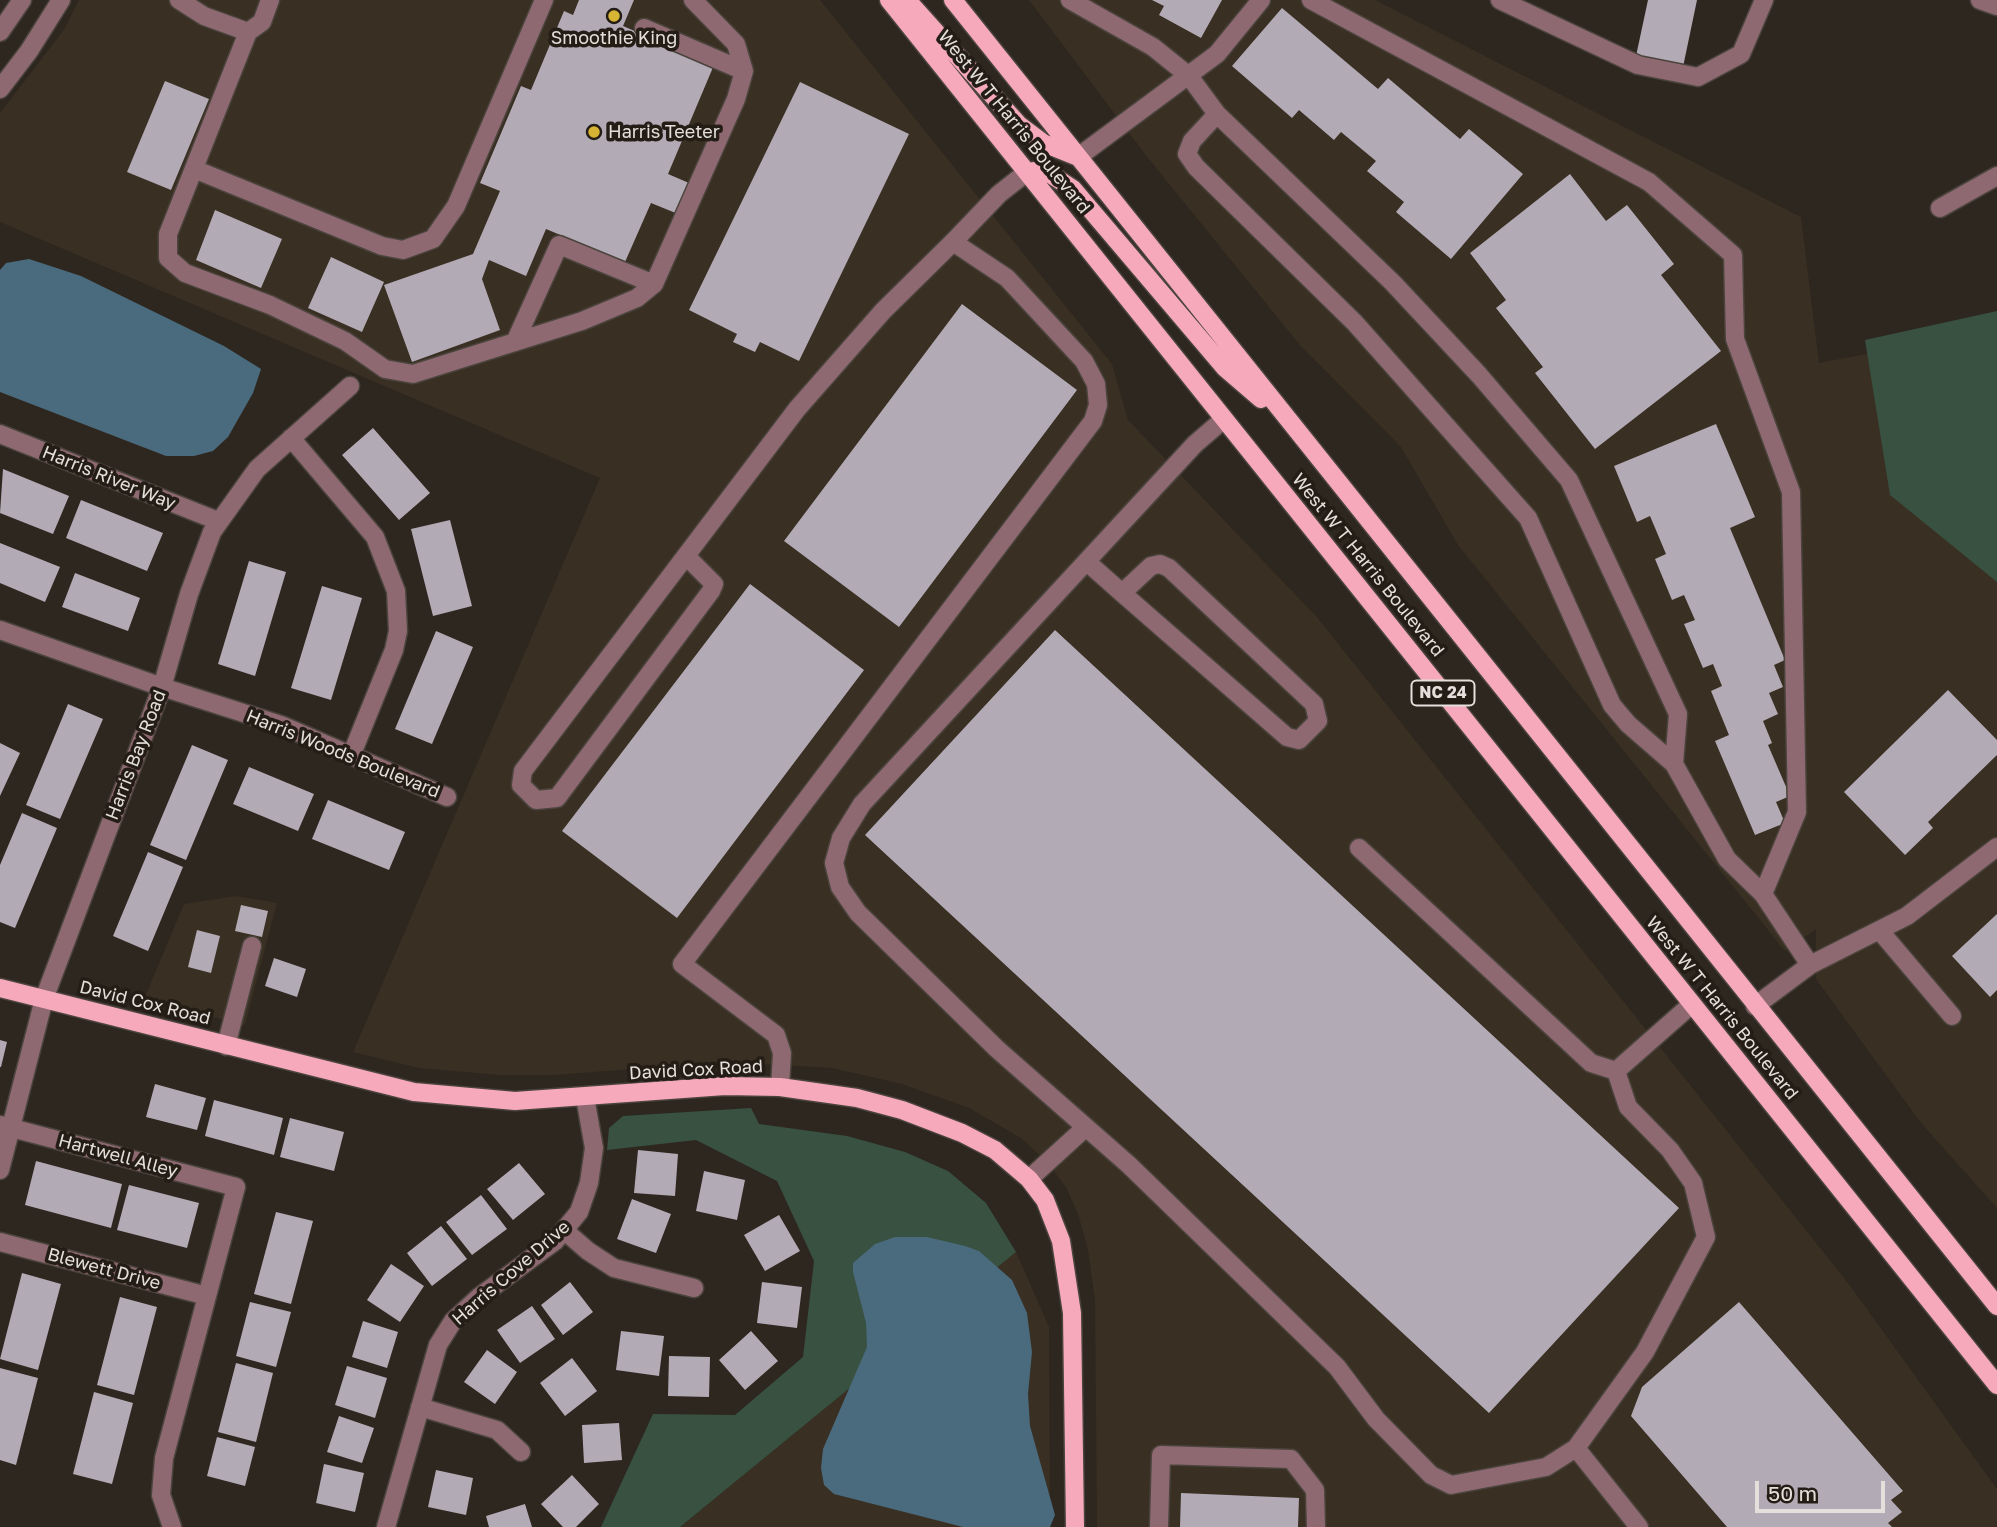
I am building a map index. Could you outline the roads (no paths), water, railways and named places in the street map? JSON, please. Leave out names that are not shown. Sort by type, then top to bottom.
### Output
[{"type":"main road","name":"West W T Harris Boulevard","points":[[889,0],[1997,1385]]},
{"type":"main road","points":[[907,0],[1019,125],[1042,143],[1078,157]]},
{"type":"main road","name":"West W T Harris Boulevard","points":[[953,0],[1997,1306]]},
{"type":"main road","points":[[1027,172],[1044,170],[1073,189],[1226,368],[1300,434]]},
{"type":"main road","name":"David Cox Road","points":[[0,988],[414,1092],[515,1101],[725,1087],[780,1087],[857,1098],[931,1119],[995,1150],[1029,1179],[1056,1223],[1068,1276],[1072,1313],[1075,1527]]},
{"type":"street","points":[[0,32],[22,0]]},
{"type":"street","points":[[0,89],[29,51],[61,0]]},
{"type":"street","points":[[179,0],[204,16],[247,33]]},
{"type":"street","points":[[270,0],[262,22],[247,33],[168,234],[168,258],[186,273],[270,305],[345,341],[384,369],[413,374],[582,321],[637,299],[654,284],[736,99],[744,72],[736,44],[693,0]]},
{"type":"street","points":[[194,169],[382,246],[403,250],[433,239],[456,206],[544,0]]},
{"type":"street","points":[[1070,0],[1153,47],[1189,76],[1217,114],[1393,284],[1479,375],[1569,481],[1678,714],[1674,764]]},
{"type":"street","points":[[1078,157],[1217,54],[1261,0]]},
{"type":"street","points":[[1311,0],[1649,182],[1733,255],[1735,339],[1791,492],[1797,813],[1763,894]]},
{"type":"street","points":[[1500,0],[1638,65],[1698,77],[1741,54],[1764,0]]},
{"type":"street","points":[[1980,0],[1997,6]]},
{"type":"street","points":[[645,28],[744,72]]},
{"type":"street","points":[[1217,114],[1192,141],[1187,155],[1196,167],[1355,323],[1528,518],[1612,705],[1628,724],[1674,764],[1727,859],[1763,894],[1810,965]]},
{"type":"street","points":[[686,556],[714,584],[711,591],[557,798],[536,800],[521,785],[523,771],[797,409],[883,311],[999,194],[1027,172]]},
{"type":"street","points":[[1940,208],[1997,176]]},
{"type":"street","points":[[780,1087],[782,1053],[776,1035],[682,964],[1093,421],[1098,405],[1096,384],[1084,361],[1007,278],[953,242]]},
{"type":"street","points":[[514,342],[559,245],[654,284]]},
{"type":"street","name":"Harris Bay Road","points":[[0,1170],[6,1126],[44,999],[162,687],[189,594],[218,521],[257,469],[350,386]]},
{"type":"street","points":[[1224,419],[1195,444],[862,804],[841,838],[834,863],[840,887],[858,913],[997,1049],[1129,1165],[1337,1367],[1376,1419],[1431,1475],[1451,1485],[1546,1467],[1576,1448],[1645,1352],[1706,1237],[1693,1183],[1670,1150],[1628,1107],[1616,1071]]},
{"type":"street","name":"Harris River Way","points":[[0,434],[218,521]]},
{"type":"street","points":[[291,438],[375,537],[396,591],[398,631],[394,650],[351,756]]},
{"type":"street","points":[[1087,562],[1122,593],[1287,737],[1299,740],[1318,721],[1314,704],[1169,568],[1160,564],[1151,566],[1122,593]]},
{"type":"street","name":"Harris Woods Boulevard","points":[[0,629],[162,687],[281,725],[447,797]]},
{"type":"street","points":[[1755,1006],[1810,965],[1907,916],[1997,847]]},
{"type":"street","points":[[1359,848],[1591,1063],[1616,1071]]},
{"type":"street","points":[[1880,931],[1952,1016]]},
{"type":"street","points":[[226,1046],[251,946]]},
{"type":"street","points":[[1616,1071],[1692,1004]]},
{"type":"street","name":"Harris Cove Drive","points":[[386,1527],[438,1345],[453,1321],[479,1297],[565,1231],[579,1212],[589,1183],[594,1148],[585,1097]]},
{"type":"street","name":"Hartwell Alley","points":[[6,1126],[236,1187],[207,1296]]},
{"type":"street","points":[[1029,1179],[1086,1127]]},
{"type":"street","points":[[565,1231],[588,1251],[614,1268],[694,1288]]},
{"type":"street","name":"Blewett Drive","points":[[0,1242],[207,1296]]},
{"type":"street","points":[[172,1527],[161,1495],[160,1480],[207,1296]]},
{"type":"street","points":[[421,1407],[497,1430],[521,1452]]},
{"type":"street","points":[[1576,1448],[1639,1527]]},
{"type":"street","points":[[1158,1527],[1161,1455],[1291,1459],[1315,1490],[1316,1527]]},
{"type":"water","points":[[29,259],[81,276],[224,346],[261,369],[253,393],[228,437],[213,451],[194,456],[166,456],[0,392],[0,270],[6,263]]},
{"type":"water","points":[[895,1237],[927,1237],[979,1251],[1012,1280],[1027,1313],[1032,1352],[1028,1394],[1030,1426],[1055,1515],[1050,1527],[963,1527],[834,1494],[824,1485],[821,1468],[823,1449],[867,1347],[866,1323],[853,1263],[875,1244]]},
{"type":"place","name":"Smoothie King","points":[[614,16]]},
{"type":"place","name":"Harris Teeter","points":[[594,132]]}]
